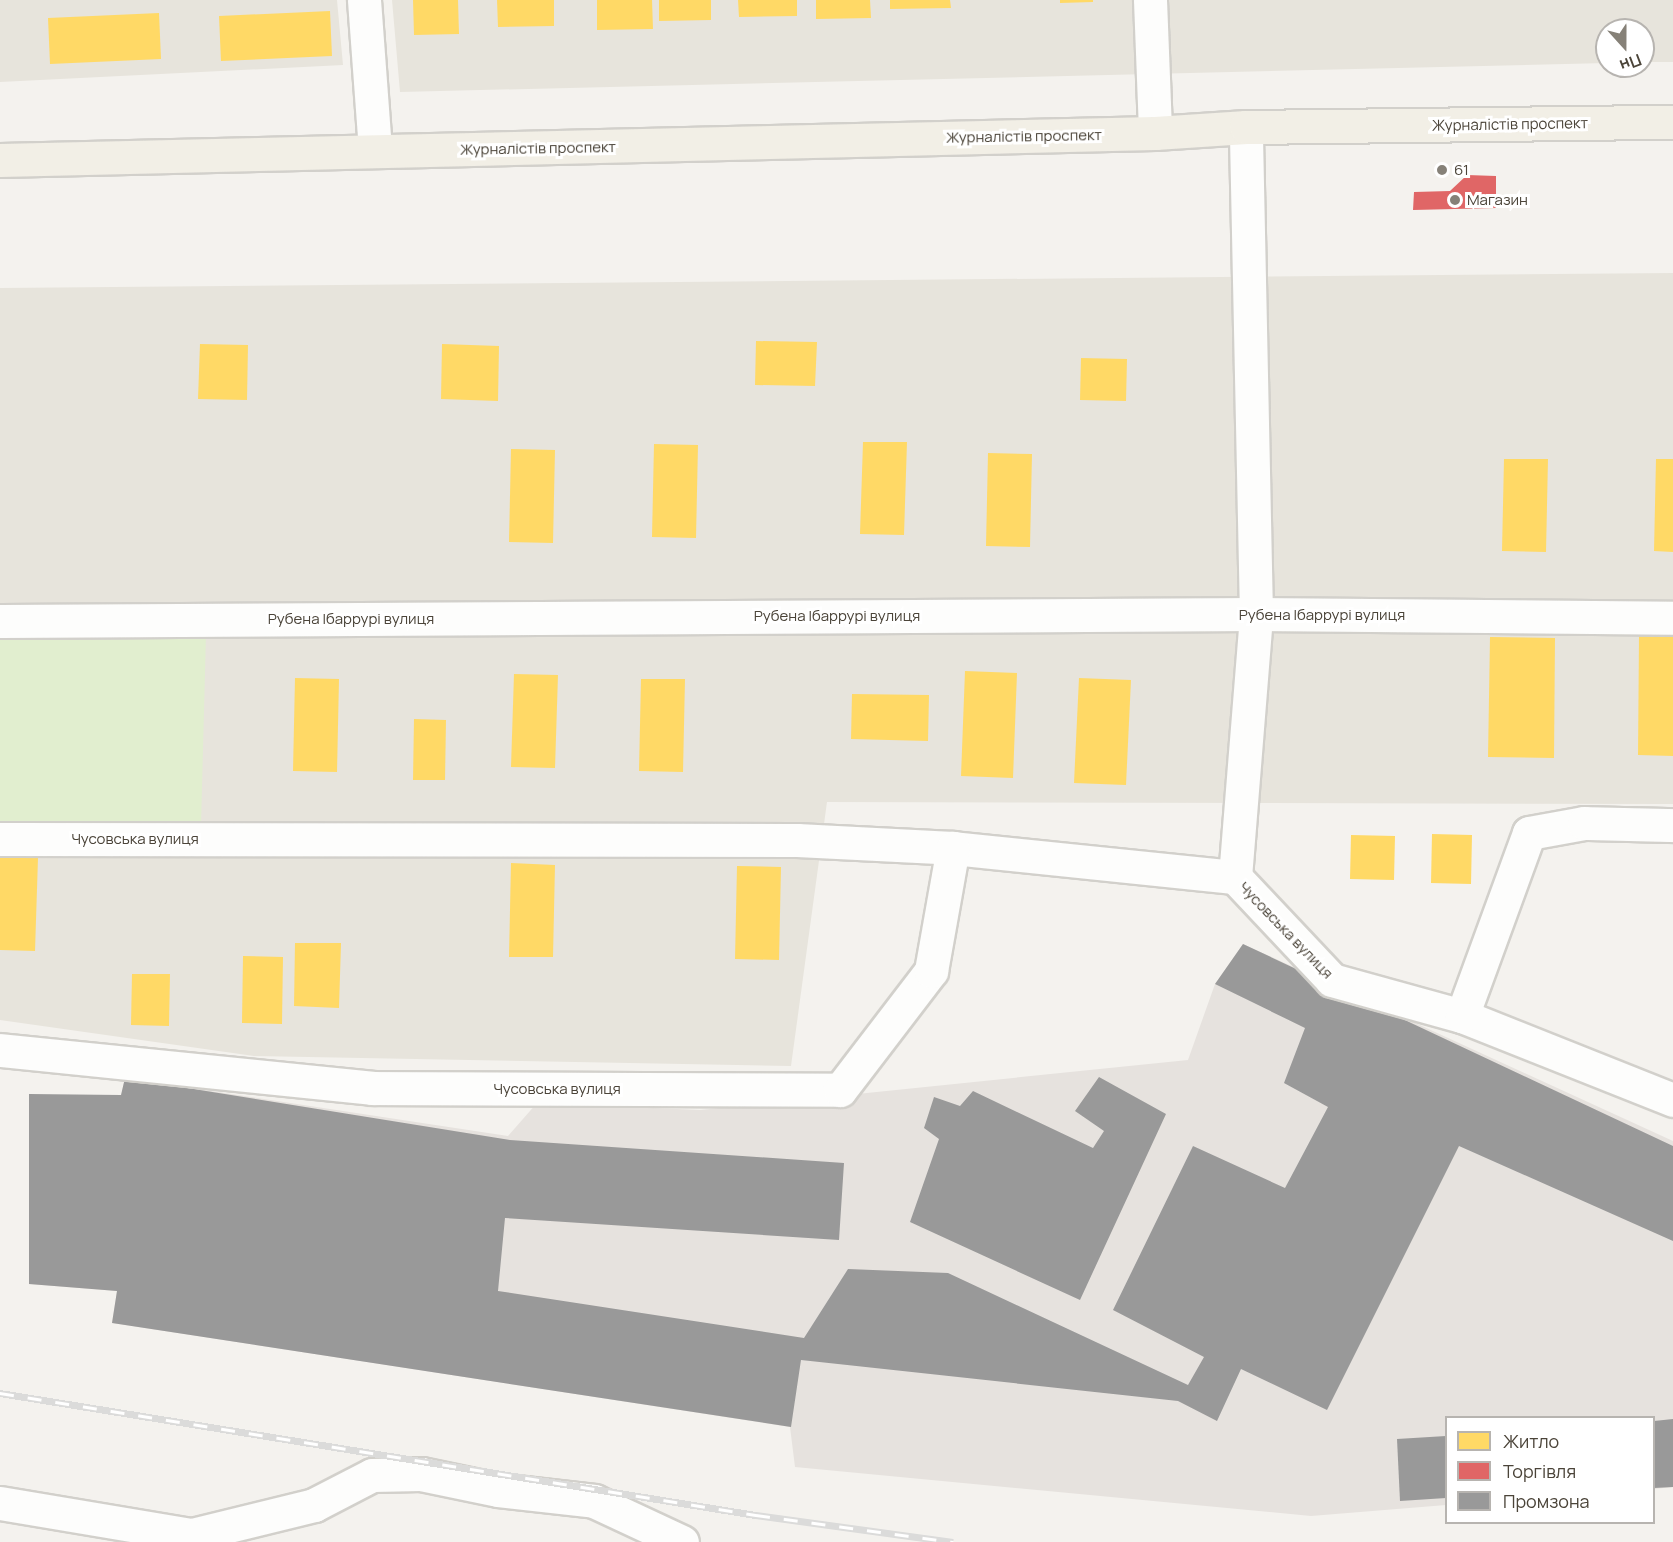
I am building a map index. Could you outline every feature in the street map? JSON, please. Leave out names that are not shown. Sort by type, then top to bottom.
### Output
[{"type":"main road","name":"Журналістів проспект","points":[[0,160],[1155,133],[1246,127],[1673,122]]},
{"type":"street","points":[[364,0],[375,151]]},
{"type":"street","points":[[1150,0],[1155,133]]},
{"type":"street","points":[[1234,877],[1256,614],[1246,127]]},
{"type":"street","name":"Рубена Ібаррурі вулиця","points":[[0,621],[1256,614],[1673,618]]},
{"type":"street","points":[[1462,1016],[1529,833],[1584,823],[1673,825]]},
{"type":"street","name":"Чусовська вулиця","points":[[0,839],[785,840],[953,848],[1234,877],[1332,980],[1462,1016],[1673,1100]]},
{"type":"street","name":"Чусовська вулиця","points":[[0,1050],[372,1088],[840,1090],[931,971],[953,848]]},
{"type":"street","points":[[0,1503],[192,1535],[314,1505],[372,1475],[421,1474],[498,1490],[594,1501],[682,1542]]},
{"type":"shaded area","points":[[0,0],[337,0],[343,65],[0,82]]},
{"type":"shaded area","points":[[392,0],[1673,0],[1673,62],[1655,62],[1655,18],[1595,18],[1595,63],[400,92]]},
{"type":"shaded area","points":[[1673,273],[1673,804],[827,802],[791,1066],[254,1056],[0,1020],[0,828],[205,634],[0,640],[0,288]]},
{"type":"shaded area","points":[[1243,944],[1673,1141],[1673,1487],[1655,1489],[1655,1416],[1445,1416],[1445,1505],[1311,1516],[795,1467],[790,1427],[112,1323],[117,1291],[29,1284],[29,1094],[120,1101],[125,1078],[508,1136],[537,1103],[700,1110],[1188,1060],[1215,984]]},
{"type":"green space","points":[[206,634],[201,826],[0,828],[0,640]]},
{"type":"building: Житло","points":[[413,0],[458,0],[459,34],[414,35]]},
{"type":"building: Житло","points":[[497,0],[554,0],[554,26],[498,27]]},
{"type":"building: Житло","points":[[597,0],[652,0],[653,29],[597,30]]},
{"type":"building: Житло","points":[[659,0],[711,0],[711,20],[659,21]]},
{"type":"building: Житло","points":[[738,0],[797,0],[797,16],[739,17]]},
{"type":"building: Житло","points":[[816,0],[870,0],[871,18],[816,19]]},
{"type":"building: Житло","points":[[890,0],[950,0],[951,8],[890,9]]},
{"type":"building: Житло","points":[[1060,0],[1093,0],[1093,2],[1060,3]]},
{"type":"building: Житло","points":[[330,11],[332,56],[221,61],[219,16]]},
{"type":"building: Житло","points":[[159,13],[161,59],[50,64],[48,18]]},
{"type":"building: Житло","points":[[756,341],[817,342],[815,386],[755,385]]},
{"type":"building: Житло","points":[[200,344],[248,345],[247,400],[198,399]]},
{"type":"building: Житло","points":[[442,344],[499,346],[498,401],[441,399]]},
{"type":"building: Житло","points":[[1081,358],[1127,359],[1126,401],[1080,400]]},
{"type":"building: Житло","points":[[863,442],[907,442],[904,535],[860,534]]},
{"type":"building: Житло","points":[[654,444],[698,445],[696,538],[652,537]]},
{"type":"building: Житло","points":[[511,449],[555,450],[553,543],[509,542]]},
{"type":"building: Житло","points":[[988,453],[1032,454],[1030,547],[986,546]]},
{"type":"building: Житло","points":[[1504,459],[1548,459],[1546,552],[1502,551]]},
{"type":"building: Житло","points":[[1656,459],[1673,459],[1673,552],[1654,551]]},
{"type":"building: Житло","points":[[1639,636],[1673,636],[1673,756],[1638,755]]},
{"type":"building: Житло","points":[[1490,637],[1555,638],[1554,758],[1488,757]]},
{"type":"building: Житло","points":[[965,671],[1017,673],[1013,778],[961,776]]},
{"type":"building: Житло","points":[[514,674],[558,675],[555,768],[511,767]]},
{"type":"building: Житло","points":[[295,678],[339,679],[337,772],[293,771]]},
{"type":"building: Житло","points":[[1079,678],[1131,680],[1126,785],[1074,783]]},
{"type":"building: Житло","points":[[641,679],[685,679],[683,772],[639,771]]},
{"type":"building: Житло","points":[[852,694],[929,695],[928,741],[851,739]]},
{"type":"building: Житло","points":[[414,719],[446,720],[445,780],[413,780]]},
{"type":"building: Житло","points":[[1432,834],[1472,835],[1471,884],[1431,883]]},
{"type":"building: Житло","points":[[1351,835],[1395,836],[1394,880],[1350,879]]},
{"type":"building: Житло","points":[[0,857],[38,858],[35,951],[0,950]]},
{"type":"building: Житло","points":[[511,863],[555,865],[553,957],[509,957]]},
{"type":"building: Житло","points":[[737,866],[781,867],[779,960],[735,959]]},
{"type":"building: Житло","points":[[295,943],[341,943],[339,1008],[294,1006]]},
{"type":"building: Житло","points":[[243,956],[283,957],[282,1024],[242,1023]]},
{"type":"building: Житло","points":[[132,974],[170,974],[169,1026],[131,1025]]},
{"type":"building: Торгівля","name":"Магазин","points":[[1467,175],[1496,176],[1496,208],[1413,210],[1414,192],[1450,191]]},
{"type":"building: Промзона","points":[[1243,944],[1673,1146],[1673,1241],[1459,1146],[1327,1410],[1241,1369],[1217,1421],[1178,1401],[801,1360],[791,1427],[112,1323],[117,1291],[29,1284],[29,1094],[121,1095],[125,1078],[510,1140],[844,1163],[839,1240],[505,1218],[498,1291],[804,1338],[848,1269],[948,1273],[1188,1385],[1204,1357],[1113,1310],[1193,1146],[1285,1188],[1328,1107],[1284,1083],[1305,1028],[1215,984]]},
{"type":"building: Промзона","points":[[1099,1077],[1166,1114],[1080,1300],[910,1222],[939,1139],[924,1128],[934,1097],[960,1106],[973,1091],[1093,1148],[1104,1131],[1075,1111]]},
{"type":"building: Промзона","points":[[1673,1419],[1673,1487],[1655,1488],[1655,1421]]},
{"type":"building: Промзона","points":[[1445,1436],[1445,1498],[1400,1501],[1397,1439]]},
{"type":"railway","points":[[0,1393],[756,1515],[953,1542]]},
{"type":"place","name":"61","points":[[1442,170]]},
{"type":"place","name":"Магазин","points":[[1455,200]]}]
